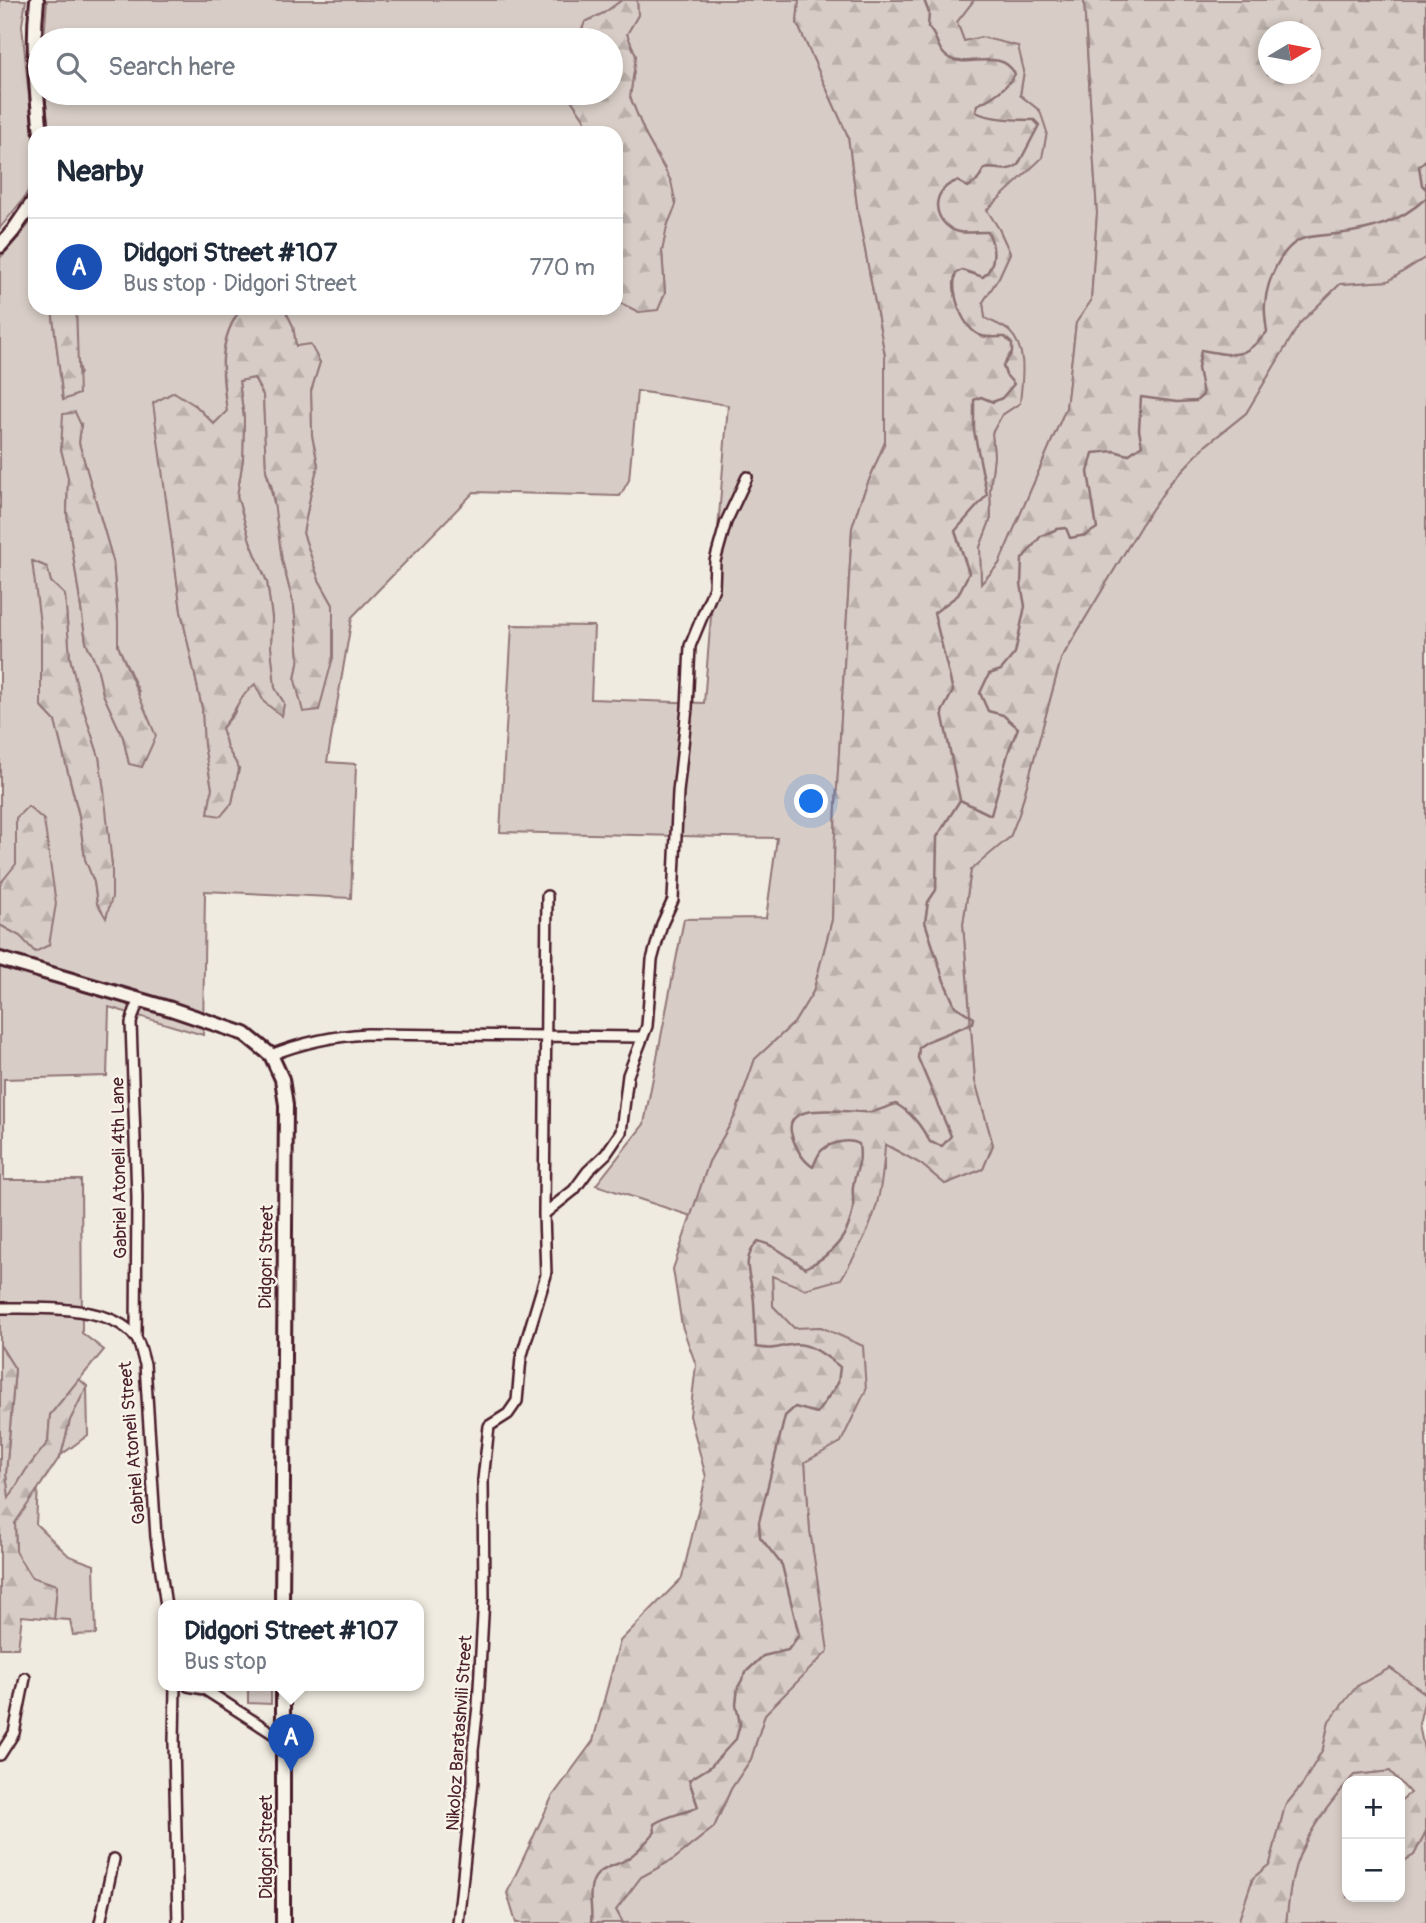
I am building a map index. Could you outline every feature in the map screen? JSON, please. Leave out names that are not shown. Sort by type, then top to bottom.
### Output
[{"type":"street","points":[[34,28],[37,0]]},
{"type":"street","points":[[37,105],[40,126]]},
{"type":"street","points":[[0,246],[28,210]]},
{"type":"street","points":[[544,1214],[574,1190],[588,1171],[606,1154],[621,1132],[628,1075],[647,1026],[652,960],[662,924],[673,900],[678,792],[690,646],[714,588],[716,561],[726,522],[747,477]]},
{"type":"street","name":"Nikoloz Baratashvili Street","points":[[458,1923],[478,1706],[485,1545],[483,1480],[489,1426],[508,1414],[517,1401],[521,1358],[545,1275],[547,896]]},
{"type":"street","points":[[0,959],[245,1034],[271,1055],[345,1035],[643,1037]]},
{"type":"street","name":"Gabriel Atoneli 4th Lane","points":[[136,1338],[137,1197],[131,1023],[141,1000]]},
{"type":"street","name":"Didgori Street","points":[[271,1055],[282,1079],[286,1105],[282,1600]]},
{"type":"street","name":"Gabriel Atoneli Street","points":[[0,1308],[74,1311],[105,1317],[124,1327],[136,1338],[145,1364],[154,1515],[165,1600]]},
{"type":"street","points":[[0,1755],[14,1733],[25,1678]]},
{"type":"street","points":[[175,1691],[178,1923]]},
{"type":"street","points":[[207,1691],[284,1740]]},
{"type":"street","name":"Didgori Street","points":[[283,1691],[283,1923]]},
{"type":"street","points":[[100,1923],[114,1859]]},
{"type":"green space","points":[[0,0],[26,0],[22,25],[32,126],[28,126],[28,191],[0,228]]},
{"type":"green space","points":[[47,0],[622,0],[585,22],[583,28],[45,28]]},
{"type":"green space","points":[[622,0],[637,0],[638,15],[627,34],[636,56],[630,97],[646,136],[671,181],[676,205],[667,226],[662,251],[665,293],[658,310],[639,312],[623,304],[623,126],[583,126],[585,120],[575,105],[623,105],[623,28],[583,28],[585,22]]},
{"type":"green space","points":[[637,0],[799,0],[797,23],[848,136],[858,213],[885,355],[885,442],[852,528],[832,920],[813,992],[794,1023],[755,1059],[735,1116],[709,1162],[691,1216],[596,1185],[644,1124],[684,919],[766,918],[777,838],[500,832],[512,625],[594,626],[591,699],[704,703],[728,405],[637,391],[629,480],[620,496],[474,492],[352,617],[327,762],[356,764],[351,898],[205,891],[203,1035],[109,1007],[107,1076],[4,1079],[4,1180],[81,1180],[82,1333],[104,1350],[50,1415],[48,1442],[26,1470],[9,1499],[6,1474],[15,1369],[0,1345],[0,925],[20,936],[16,818],[17,864],[0,884],[0,258],[28,225],[28,315],[53,315],[63,399],[80,373],[76,315],[237,315],[228,332],[223,357],[227,411],[214,424],[196,406],[160,449],[181,611],[202,708],[204,745],[212,788],[208,814],[232,803],[239,768],[227,748],[222,728],[234,714],[241,695],[255,683],[282,715],[284,703],[275,688],[271,647],[272,618],[267,582],[250,541],[237,496],[243,459],[244,419],[239,381],[254,378],[263,395],[266,470],[277,515],[282,560],[294,606],[299,658],[295,680],[325,682],[333,657],[333,605],[319,580],[303,533],[318,465],[312,436],[311,391],[320,362],[296,346],[293,326],[288,315],[623,315],[623,304],[639,312],[665,293],[662,251],[667,226],[676,204],[665,169],[646,136],[630,97],[636,56],[627,34],[638,15]],"holes":[[[81,425],[79,443],[113,561],[118,646],[139,692],[129,764],[123,737],[103,694],[97,666],[86,642],[67,514],[68,477],[61,449]],[[33,561],[47,567],[51,582],[65,596],[70,658],[99,757],[112,866],[97,903],[55,721],[41,706],[41,631]]]},
{"type":"green space","points":[[799,0],[974,0],[957,22],[964,41],[981,37],[1018,46],[1024,71],[1020,95],[1040,111],[1047,132],[1042,158],[987,210],[1010,253],[983,302],[985,318],[1007,330],[1016,339],[1022,356],[1022,375],[1020,403],[1002,415],[992,433],[994,456],[990,489],[991,518],[980,547],[981,584],[999,564],[1066,408],[1076,323],[1091,301],[1097,213],[1084,0],[1426,0],[1426,257],[1388,281],[1340,284],[1300,323],[1246,413],[1205,446],[1170,483],[1141,525],[1061,659],[1019,814],[1010,837],[971,870],[963,924],[975,1081],[993,1145],[983,1169],[945,1184],[921,1164],[885,1144],[884,1165],[874,1215],[861,1245],[841,1279],[805,1289],[772,1276],[773,1306],[794,1328],[821,1327],[863,1346],[866,1390],[841,1442],[805,1462],[810,1531],[828,1651],[765,1714],[751,1759],[731,1789],[714,1827],[674,1859],[641,1877],[616,1910],[623,1923],[516,1923],[507,1893],[552,1797],[593,1741],[620,1641],[682,1578],[706,1477],[690,1416],[696,1365],[682,1326],[673,1269],[709,1162],[735,1116],[755,1059],[794,1023],[813,992],[832,920],[852,528],[885,442],[885,355],[858,213],[848,136],[797,23]]},
{"type":"green space","points":[[974,0],[1084,0],[1097,213],[1091,301],[1076,323],[1066,408],[999,564],[981,584],[980,547],[991,518],[990,489],[994,456],[992,433],[1002,415],[1020,403],[1009,330],[985,319],[983,302],[1010,253],[986,210],[1041,158],[1040,111],[1020,95],[1024,71],[964,41],[957,22]]},
{"type":"green space","points":[[46,105],[575,105],[585,120],[583,126],[48,126]]},
{"type":"green space","points":[[1426,257],[1426,1694],[1390,1668],[1329,1721],[1323,1749],[1303,1784],[1285,1806],[1270,1864],[1253,1878],[1238,1923],[623,1923],[616,1910],[641,1877],[674,1859],[714,1827],[731,1789],[751,1759],[765,1714],[827,1651],[810,1531],[805,1462],[821,1327],[794,1329],[773,1306],[772,1276],[884,1171],[884,1144],[921,1164],[945,1184],[983,1169],[993,1145],[975,1081],[963,924],[971,869],[1010,837],[1019,814],[1061,659],[1141,525],[1170,483],[1205,446],[1246,413],[1300,323],[1340,284],[1388,281]]},
{"type":"green space","points":[[53,315],[76,315],[79,394],[63,400]]},
{"type":"green space","points":[[237,315],[288,315],[293,326],[296,346],[310,344],[320,362],[311,391],[312,436],[318,465],[303,533],[319,580],[333,605],[333,657],[319,710],[303,712],[295,680],[299,658],[294,606],[282,560],[272,488],[266,470],[263,395],[254,378],[239,381],[244,419],[243,459],[237,496],[250,541],[267,582],[272,618],[271,647],[275,688],[284,703],[282,716],[264,702],[255,684],[222,728],[227,748],[239,768],[232,803],[221,816],[208,814],[212,788],[204,745],[202,708],[181,611],[153,403],[174,392],[196,406],[214,424],[227,411],[223,357],[228,332]]},
{"type":"green space","points":[[75,412],[81,425],[79,443],[113,561],[118,646],[156,736],[142,767],[129,764],[123,737],[103,694],[97,666],[86,642],[67,514],[68,477],[61,449],[63,414]]},
{"type":"green space","points":[[32,561],[47,567],[51,582],[65,595],[70,658],[99,757],[112,866],[112,897],[106,918],[97,903],[94,882],[85,859],[79,815],[55,721],[41,706],[41,631]]},
{"type":"green space","points":[[28,806],[44,820],[56,904],[49,945],[35,952],[20,936],[0,925],[0,884],[16,864],[16,818]]},
{"type":"green space","points":[[0,1345],[15,1369],[6,1474],[9,1498],[48,1442],[50,1415],[79,1379],[87,1386],[70,1420],[61,1455],[15,1523],[16,1553],[31,1577],[57,1585],[54,1619],[22,1616],[18,1648],[0,1648]]},
{"type":"green space","points":[[87,1386],[88,1435],[61,1455],[70,1420]]},
{"type":"green space","points":[[38,1486],[36,1524],[69,1556],[94,1565],[96,1634],[73,1635],[70,1620],[54,1619],[57,1585],[31,1577],[16,1553],[15,1523]]},
{"type":"green space","points":[[1390,1668],[1426,1694],[1419,1724],[1426,1760],[1426,1831],[1414,1855],[1405,1860],[1405,1797],[1410,1793],[1405,1788],[1405,1776],[1395,1776],[1390,1771],[1342,1776],[1342,1790],[1309,1836],[1296,1864],[1286,1923],[1238,1923],[1253,1878],[1270,1864],[1285,1806],[1303,1784],[1323,1749],[1329,1721],[1357,1686]]},
{"type":"green space","points":[[248,1691],[271,1691],[271,1704],[248,1703]]},
{"type":"green space","points":[[1390,1771],[1394,1776],[1353,1776]]},
{"type":"green space","points":[[1342,1789],[1342,1902],[1405,1902],[1405,1860],[1414,1855],[1426,1831],[1426,1923],[1286,1923],[1295,1866],[1306,1840]]},
{"type":"waterway","points":[[924,0],[929,13],[928,27],[945,55],[957,61],[1002,62],[1015,74],[999,92],[977,105],[976,112],[996,118],[1034,120],[1039,125],[1018,165],[1009,169],[984,169],[977,181],[968,187],[957,181],[949,184],[943,189],[937,202],[939,216],[950,228],[963,233],[988,232],[993,249],[991,267],[983,277],[962,270],[956,273],[954,290],[959,309],[975,333],[984,337],[1005,337],[1012,344],[1012,352],[1003,366],[1006,375],[1014,384],[1002,398],[993,402],[981,397],[974,400],[974,431],[987,495],[955,531],[969,573],[958,595],[934,613],[953,691],[942,712],[960,800]]},
{"type":"waterway","points":[[1426,160],[1419,166],[1422,185],[1426,189]]},
{"type":"waterway","points":[[591,1923],[590,1893],[594,1878],[638,1850],[655,1832],[654,1824],[698,1807],[689,1780],[710,1767],[736,1739],[740,1724],[736,1704],[738,1687],[747,1671],[763,1656],[788,1650],[799,1635],[782,1565],[760,1537],[759,1522],[785,1416],[795,1407],[817,1413],[838,1383],[840,1367],[817,1350],[804,1345],[756,1347],[749,1257],[758,1241],[805,1268],[831,1252],[843,1237],[851,1219],[853,1186],[860,1157],[859,1144],[845,1141],[829,1146],[821,1151],[813,1167],[795,1145],[791,1124],[796,1116],[819,1110],[870,1112],[896,1104],[916,1120],[930,1142],[942,1146],[951,1136],[918,1058],[919,1047],[973,1023],[974,1018],[955,1006],[925,922],[928,902],[936,890],[937,837],[960,800],[991,815],[1018,728],[1003,715],[988,711],[980,693],[989,674],[1001,670],[1015,653],[1025,606],[1021,584],[1022,559],[1041,536],[1057,529],[1066,528],[1070,538],[1086,535],[1097,528],[1088,472],[1093,453],[1114,451],[1128,455],[1142,445],[1139,430],[1141,397],[1177,402],[1196,401],[1203,395],[1198,368],[1201,350],[1238,354],[1245,352],[1267,332],[1266,295],[1272,275],[1289,248],[1309,237],[1385,224],[1426,198]]},
{"type":"place","name":"Didgori Street #107","points":[[291,1772]]}]
